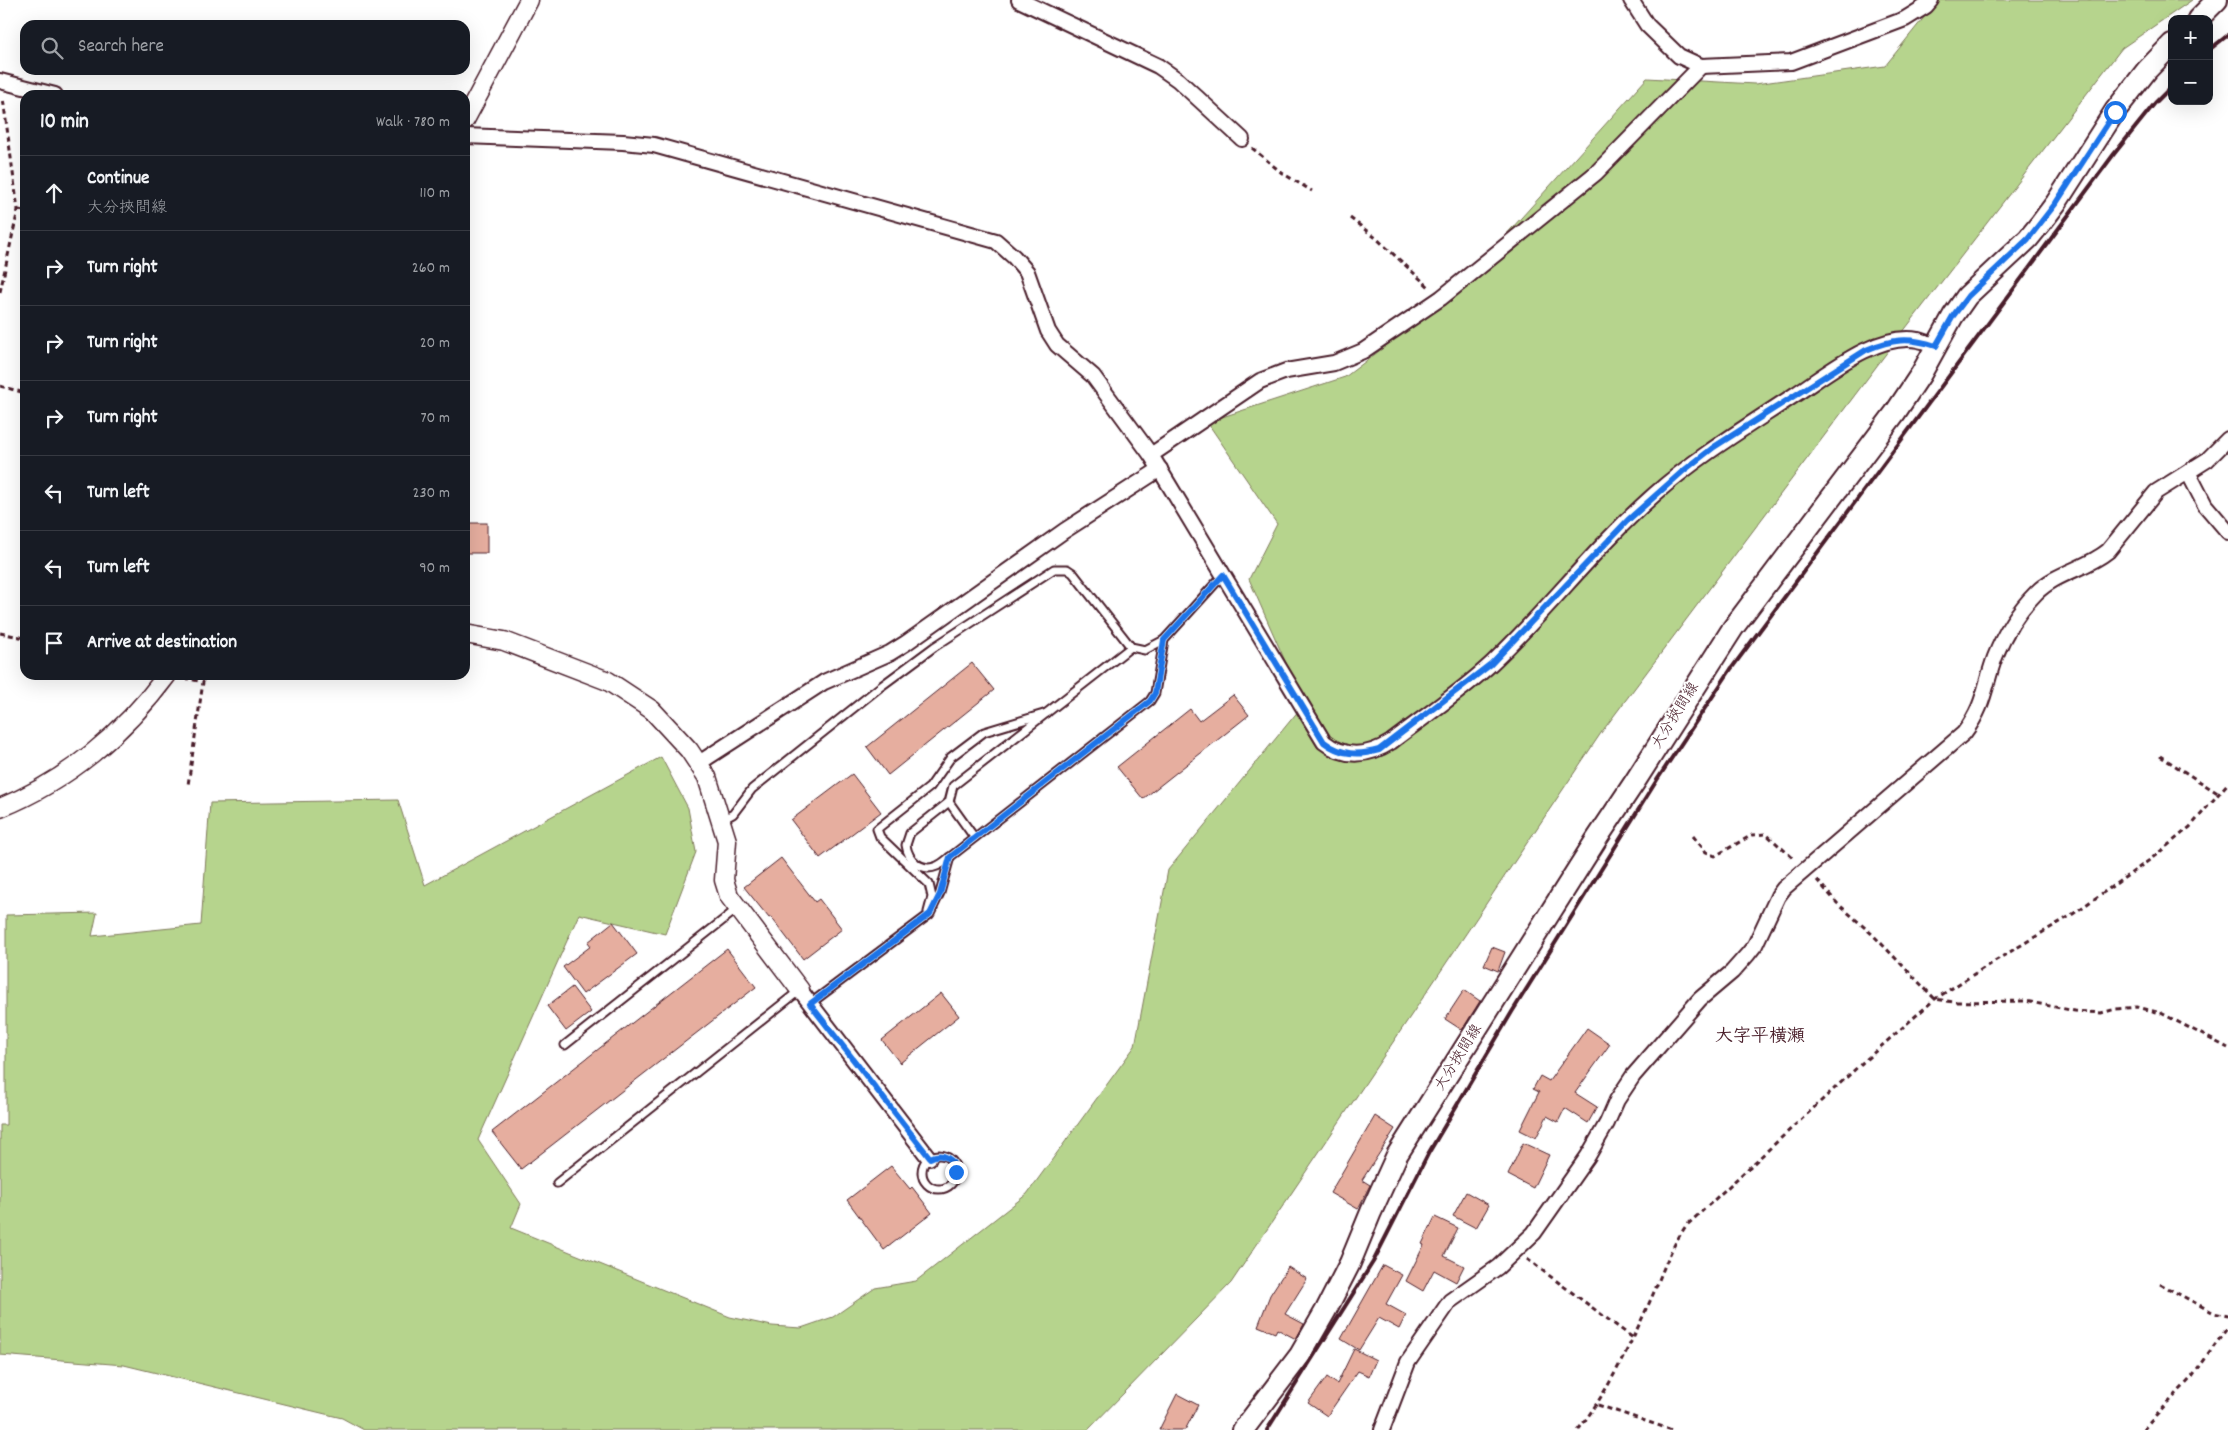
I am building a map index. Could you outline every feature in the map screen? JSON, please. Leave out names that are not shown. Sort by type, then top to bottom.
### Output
[{"type":"main road","points":[[2202,15],[2217,0]]},
{"type":"main road","name":"大分挾間線","points":[[1243,1430],[1300,1355],[1326,1310],[1350,1263],[1371,1212],[1398,1155],[1596,840],[1733,628],[1895,413],[1921,374],[1953,316],[1968,296],[2028,239],[2041,223],[2109,120],[2147,70],[2168,48]]},
{"type":"street","points":[[470,111],[529,0]]},
{"type":"street","points":[[1019,0],[1158,66],[1178,80],[1242,140]]},
{"type":"street","points":[[1630,0],[1647,25],[1679,56],[1701,66],[1792,62],[1905,19],[1926,6],[1931,0]]},
{"type":"street","points":[[1152,455],[1260,381],[1286,371],[1334,363],[1363,351],[1441,298],[1596,173],[1701,66]]},
{"type":"street","points":[[0,81],[35,90]]},
{"type":"street","points":[[470,136],[623,142],[654,145],[996,241],[1027,272],[1048,331],[1057,344],[1093,376],[1152,455],[1324,742],[1338,752],[1370,753],[1379,750],[1491,664],[1654,494],[1714,447],[1866,350],[1885,342],[1905,340],[1918,340],[1936,346]]},
{"type":"street","points":[[1382,1430],[1408,1362],[1450,1301],[1498,1268],[1534,1233],[1588,1156],[1608,1123],[1617,1100],[1633,1076],[1700,1000],[1741,963],[1754,946],[1778,896],[1807,868],[1964,733],[1980,709],[2001,644],[2017,617],[2035,594],[2054,578],[2101,557],[2156,492],[2207,460],[2228,439]]},
{"type":"street","points":[[699,763],[824,682],[890,653],[906,643],[1064,531],[1160,469]]},
{"type":"street","points":[[2188,472],[2205,505],[2228,532]]},
{"type":"street","points":[[470,635],[504,642],[608,681],[652,710],[699,763],[707,777],[727,841],[725,887],[738,909],[930,1158]]},
{"type":"street","points":[[0,808],[41,788],[92,753],[126,723],[163,680]]},
{"type":"lane","points":[[722,820],[733,814],[752,790],[880,687],[934,647],[1054,569],[1067,569],[1073,573],[1131,647],[1145,650],[1164,640],[1223,575]]},
{"type":"lane","points":[[1131,647],[953,786],[949,802],[910,833],[906,845],[910,858],[922,866],[936,866],[950,857],[1150,701],[1155,693],[1164,640]]},
{"type":"lane","points":[[926,918],[932,897],[929,884],[880,837],[877,829],[930,787],[951,757],[984,732],[1046,713]]},
{"type":"lane","points":[[949,802],[974,837]]},
{"type":"lane","points":[[557,1183],[805,997],[926,918],[935,907],[950,857]]},
{"type":"lane","points":[[565,1044],[738,909]]},
{"type":"lane","points":[[941,1155],[952,1161],[956,1172],[955,1178],[950,1184],[939,1188],[925,1182],[922,1170],[930,1158],[941,1155]]},
{"type":"path","points":[[0,81],[18,210],[0,292]]},
{"type":"path","points":[[1242,140],[1282,173],[1312,191]]},
{"type":"path","points":[[1350,218],[1376,238],[1441,298]]},
{"type":"path","points":[[0,386],[20,392]]},
{"type":"path","points":[[0,633],[20,637]]},
{"type":"path","points":[[188,785],[203,682],[193,680]]},
{"type":"path","points":[[2160,756],[2219,794]]},
{"type":"path","points":[[1578,1430],[1598,1405],[1634,1338],[1674,1243],[1686,1226],[1860,1064],[1935,1000],[2104,893],[2190,827],[2227,785]]},
{"type":"path","points":[[1693,836],[1706,852],[1716,856],[1752,835],[1766,834],[1807,868],[1837,903],[1873,935],[1935,1000],[1954,1002],[2025,1001],[2075,1011],[2101,1013],[2137,1007],[2161,1013],[2228,1048]]},
{"type":"path","points":[[1516,1251],[1634,1338]]},
{"type":"path","points":[[2160,1284],[2214,1313],[2228,1316]]},
{"type":"path","points":[[2143,1430],[2192,1377],[2228,1327]]},
{"type":"path","points":[[1598,1405],[1672,1430]]},
{"type":"green space","points":[[1938,0],[2192,0],[2122,48],[1882,359],[1601,733],[1231,1283],[1088,1430],[364,1430],[342,1418],[124,1365],[0,1355],[0,1125],[6,1125],[6,915],[97,913],[92,936],[201,925],[210,803],[398,800],[425,885],[661,757],[688,808],[696,852],[665,934],[579,914],[478,1140],[521,1204],[511,1228],[730,1317],[772,1326],[801,1328],[833,1317],[875,1288],[916,1281],[1027,1194],[1135,1046],[1168,870],[1304,704],[1249,579],[1277,524],[1207,422],[1345,377],[1450,297],[1647,78],[1755,84],[1885,66]]},
{"type":"building","points":[[470,523],[487,523],[487,553],[470,553]]},
{"type":"building","points":[[972,663],[994,690],[888,775],[867,747]]},
{"type":"building","points":[[1233,695],[1249,715],[1143,799],[1117,767],[1190,709],[1199,721]]},
{"type":"building","points":[[852,774],[881,812],[820,858],[791,820]]},
{"type":"building","points":[[781,858],[815,902],[819,899],[842,929],[803,959],[771,917],[769,918],[744,887]]},
{"type":"building","points":[[613,922],[637,954],[583,994],[563,967],[591,946],[588,942]]},
{"type":"building","points":[[1492,947],[1505,952],[1498,971],[1484,965]]},
{"type":"building","points":[[727,949],[756,987],[521,1169],[492,1132]]},
{"type":"building","points":[[572,987],[591,1012],[566,1031],[547,1006]]},
{"type":"building","points":[[1464,990],[1480,1001],[1462,1030],[1445,1019]]},
{"type":"building","points":[[941,993],[959,1016],[900,1063],[882,1040]]},
{"type":"building","points":[[1587,1028],[1610,1044],[1575,1093],[1597,1107],[1588,1123],[1565,1108],[1558,1122],[1547,1116],[1536,1138],[1520,1130],[1539,1092],[1533,1089],[1540,1076],[1549,1081]]},
{"type":"building","points":[[1375,1116],[1395,1129],[1362,1180],[1370,1185],[1358,1209],[1330,1193]]},
{"type":"building","points":[[1523,1143],[1549,1155],[1533,1188],[1508,1175]]},
{"type":"building","points":[[891,1166],[910,1189],[912,1187],[932,1213],[884,1250],[847,1200]]},
{"type":"building","points":[[1466,1192],[1489,1205],[1476,1228],[1453,1216]]},
{"type":"building","points":[[1435,1217],[1458,1228],[1444,1256],[1464,1266],[1456,1282],[1434,1270],[1423,1291],[1406,1281],[1424,1245],[1422,1244]]},
{"type":"building","points":[[1383,1265],[1402,1275],[1386,1304],[1406,1315],[1399,1329],[1379,1318],[1359,1350],[1341,1339]]},
{"type":"building","points":[[1288,1267],[1307,1279],[1285,1314],[1304,1324],[1296,1339],[1277,1329],[1275,1333],[1258,1326],[1270,1295]]},
{"type":"building","points":[[1354,1349],[1376,1360],[1369,1376],[1358,1371],[1327,1416],[1308,1403],[1327,1377],[1337,1384]]},
{"type":"building","points":[[1177,1394],[1198,1405],[1185,1430],[1159,1430]]},
{"type":"railway","points":[[2213,47],[2228,35]]},
{"type":"railway","points":[[1267,1430],[1373,1262],[1428,1154],[1512,1012],[1657,780],[1731,669],[2114,154],[2155,103],[2168,90]]},
{"type":"district","name":"大字平横瀬","points":[[1760,1037]]},
{"type":"route","points":[[956,1172],[952,1161],[946,1156],[935,1155],[930,1158],[810,1004],[930,914],[940,894],[950,857],[1150,701],[1155,693],[1164,640],[1223,575],[1324,742],[1338,752],[1370,753],[1379,750],[1491,664],[1654,494],[1714,447],[1866,350],[1885,342],[1905,340],[1918,340],[1936,346],[1953,316],[1968,296],[2028,239],[2041,223],[2115,112]]}]
